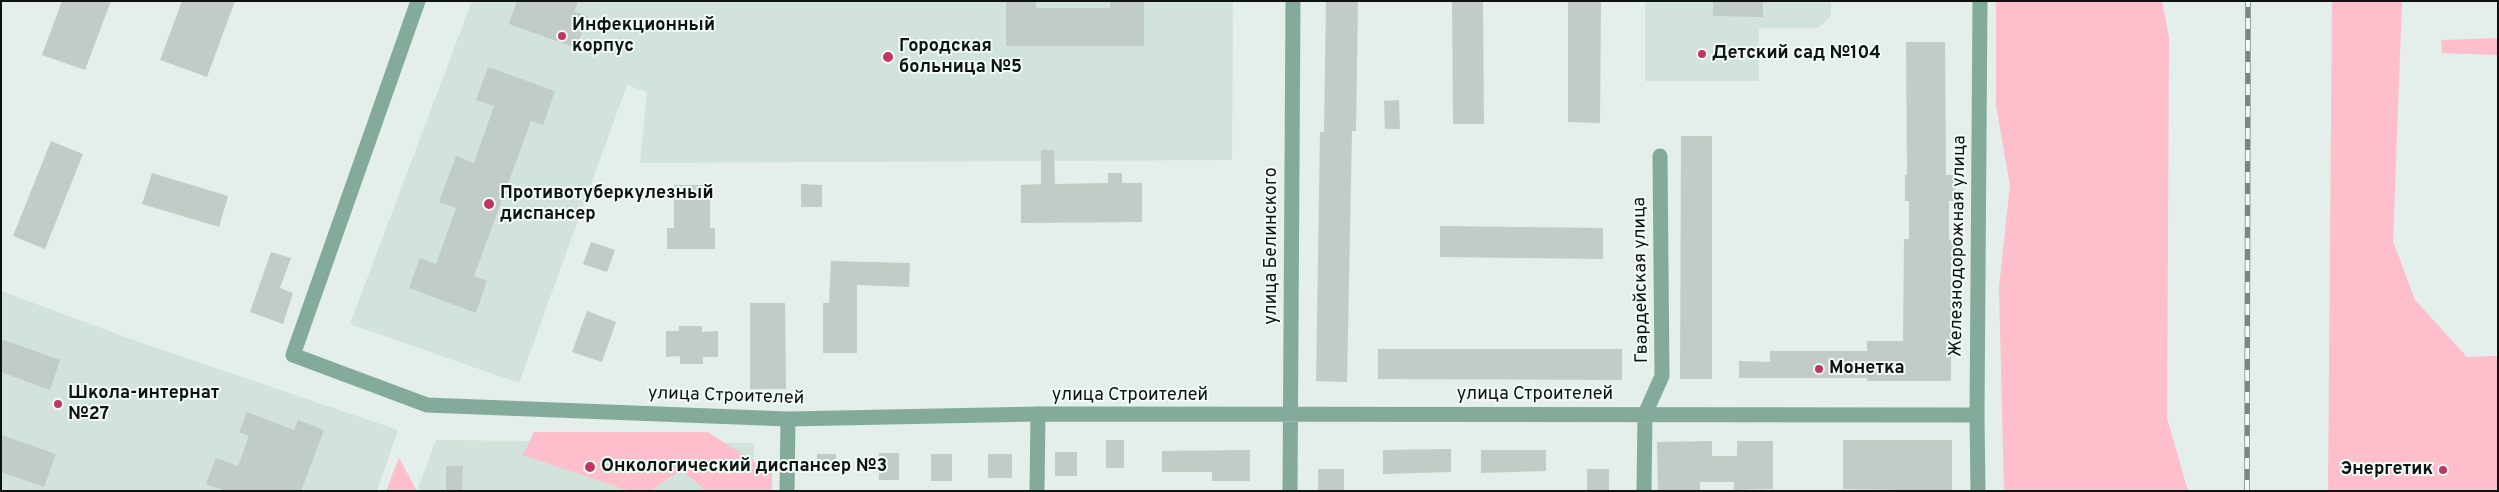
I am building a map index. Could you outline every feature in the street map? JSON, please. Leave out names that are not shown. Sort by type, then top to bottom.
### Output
[{"type":"street","name":"улица Строителей","points":[[418,1],[293,355],[427,405],[788,419],[1038,414],[1977,414]]},
{"type":"street","name":"улица Белинского","points":[[1290,491],[1293,1]]},
{"type":"street","name":"Железнодорожная улица","points":[[1978,491],[1980,1]]},
{"type":"street","name":"Гвардейская улица","points":[[1644,491],[1645,414],[1662,376],[1660,156]]},
{"type":"street","points":[[1037,491],[1038,414]]},
{"type":"street","points":[[787,491],[788,419]]},
{"type":"shaded area","name":"Городская больница №5","points":[[472,1],[1233,1],[1232,160],[640,163],[647,92],[627,85],[519,383],[350,324]]},
{"type":"shaded area","name":"Детский сад №104","points":[[1645,1],[1831,1],[1831,16],[1818,28],[1759,28],[1759,81],[1645,81]]},
{"type":"shaded area","points":[[1996,1],[2162,1],[2169,37],[2167,418],[2188,491],[2004,491],[1999,288],[2010,185],[1996,106]]},
{"type":"shaded area","points":[[2332,1],[2402,1],[2393,241],[2415,300],[2467,357],[2498,356],[2498,491],[2328,491]]},
{"type":"shaded area","points":[[2498,38],[2498,55],[2442,53],[2441,40]]},
{"type":"shaded area","points":[[1,291],[136,341],[398,430],[377,491],[1,491]]},
{"type":"shaded area","points":[[534,432],[708,432],[772,473],[772,491],[707,491],[681,470],[650,491],[630,491],[523,455]]},
{"type":"shaded area","name":"Онкологический диспансер №3","points":[[436,440],[754,443],[753,491],[417,491]]},
{"type":"shaded area","points":[[399,458],[417,491],[386,491]]},
{"type":"building","points":[[62,1],[111,1],[85,70],[42,55]]},
{"type":"building","points":[[182,1],[235,1],[207,77],[160,60]]},
{"type":"building","name":"Инфекционный корпус","points":[[517,1],[578,1],[574,12],[588,16],[576,48],[509,24]]},
{"type":"building","points":[[1006,1],[1036,1],[1036,8],[1110,8],[1110,1],[1144,1],[1144,46],[1006,46]]},
{"type":"building","points":[[1326,1],[1358,1],[1356,131],[1352,131],[1347,382],[1316,381],[1320,132],[1324,132]]},
{"type":"building","points":[[1452,1],[1483,1],[1484,124],[1453,124]]},
{"type":"building","points":[[1568,1],[1601,1],[1600,123],[1568,122]]},
{"type":"building","points":[[1713,1],[1763,1],[1763,17],[1713,16]]},
{"type":"building","points":[[1906,42],[1945,42],[1946,175],[1954,175],[1955,201],[1949,201],[1949,240],[1956,240],[1956,265],[1951,265],[1951,381],[1867,381],[1867,378],[1739,378],[1739,361],[1770,362],[1770,351],[1867,351],[1867,341],[1903,341],[1904,239],[1909,239],[1909,201],[1905,201],[1905,175],[1907,175]]},
{"type":"building","points":[[488,67],[555,91],[543,125],[531,121],[474,276],[487,281],[476,313],[409,288],[420,258],[436,264],[456,208],[439,202],[456,156],[474,163],[494,106],[476,100]]},
{"type":"building","points":[[1399,100],[1400,129],[1385,129],[1384,101]]},
{"type":"building","points":[[1681,136],[1712,136],[1712,379],[1680,379]]},
{"type":"building","points":[[51,141],[83,154],[45,249],[13,236]]},
{"type":"building","points":[[1041,150],[1054,150],[1055,184],[1108,183],[1108,173],[1122,173],[1122,183],[1142,183],[1142,222],[1021,223],[1021,185],[1041,184]]},
{"type":"building","points":[[152,173],[228,196],[219,227],[142,204]]},
{"type":"building","points":[[801,184],[822,185],[822,207],[801,207]]},
{"type":"building","points":[[674,185],[710,185],[710,228],[715,228],[715,249],[667,249],[667,228],[674,228]]},
{"type":"building","points":[[1440,226],[1603,228],[1603,259],[1440,257]]},
{"type":"building","points":[[591,242],[615,250],[607,272],[583,264]]},
{"type":"building","points":[[271,252],[291,258],[280,288],[293,293],[283,324],[250,312]]},
{"type":"building","points":[[831,261],[910,263],[909,287],[857,285],[857,353],[823,353],[823,303],[829,303]]},
{"type":"building","points":[[750,303],[785,303],[786,389],[750,389]]},
{"type":"building","points":[[587,311],[616,322],[602,362],[572,352]]},
{"type":"building","points":[[679,326],[702,326],[702,332],[718,331],[718,357],[703,357],[703,364],[680,364],[680,356],[666,357],[666,331],[679,331]]},
{"type":"building","points":[[1,339],[60,360],[50,390],[1,372]]},
{"type":"building","points":[[1378,349],[1622,349],[1622,380],[1378,379]]},
{"type":"building","points":[[247,412],[294,430],[298,420],[324,430],[301,491],[225,491],[206,484],[216,458],[238,466],[249,436],[239,432]]},
{"type":"building","points":[[1,435],[56,454],[44,487],[1,472]]},
{"type":"building","points":[[1106,440],[1124,440],[1124,468],[1106,468]]},
{"type":"building","points":[[1843,440],[1952,440],[1952,491],[1843,489]]},
{"type":"building","points":[[1712,441],[1712,456],[1737,456],[1737,441],[1773,441],[1773,489],[1734,490],[1734,482],[1700,482],[1700,491],[1658,491],[1657,442]]},
{"type":"building","points":[[1451,449],[1451,472],[1383,474],[1383,450]]},
{"type":"building","points":[[1250,450],[1250,481],[1212,481],[1212,472],[1162,472],[1162,451]]},
{"type":"building","points":[[1481,450],[1546,450],[1546,471],[1481,473]]},
{"type":"building","points":[[1055,452],[1077,452],[1077,476],[1055,476]]},
{"type":"building","points":[[879,453],[899,453],[899,480],[879,480]]},
{"type":"building","points":[[817,454],[836,454],[836,471],[817,471]]},
{"type":"building","points":[[931,454],[952,454],[952,481],[931,481]]},
{"type":"building","points":[[988,454],[1012,454],[1012,478],[988,478]]},
{"type":"building","points":[[446,466],[463,466],[462,491],[446,491]]},
{"type":"building","points":[[1318,469],[1344,469],[1344,491],[1318,491]]},
{"type":"building","points":[[1587,469],[1609,469],[1609,491],[1587,491]]},
{"type":"railway","points":[[2247,491],[2248,1]]},
{"type":"place","name":"Инфекционный корпус","points":[[562,36]]},
{"type":"place","name":"Детский сад №104","points":[[1702,54]]},
{"type":"place","name":"Городская больница №5","points":[[888,57]]},
{"type":"place","name":"Противотуберкулезный диспансер","points":[[489,204]]},
{"type":"place","name":"Монетка","points":[[1819,369]]},
{"type":"place","name":"Школа-интернат №27","points":[[58,404]]},
{"type":"place","name":"Онкологический диспансер №3","points":[[590,467]]},
{"type":"place","name":"Энергетик","points":[[2443,470]]}]
